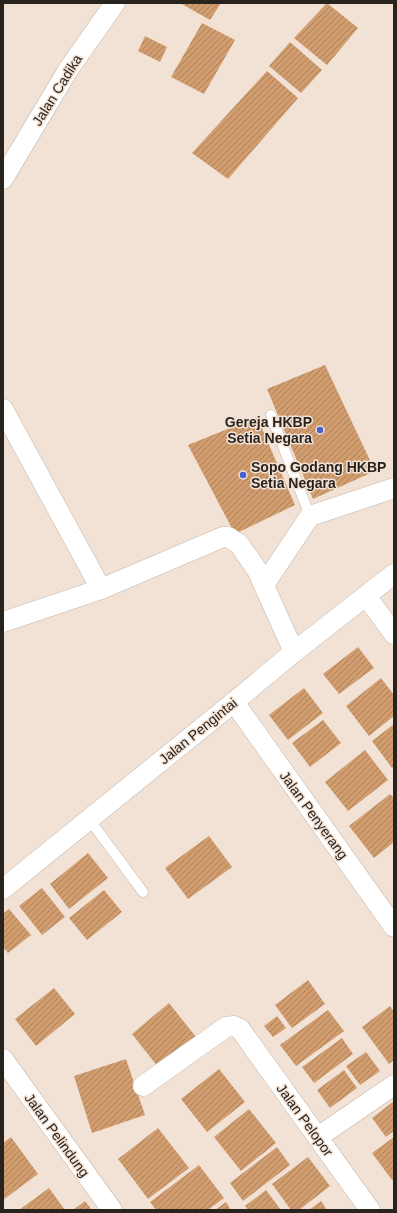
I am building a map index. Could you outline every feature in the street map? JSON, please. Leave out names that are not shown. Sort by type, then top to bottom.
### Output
[{"type":"street","name":"Jalan Cadika","points":[[3,179],[68,70],[115,3]]},
{"type":"street","points":[[3,409],[101,588]]},
{"type":"street","points":[[264,584],[310,516],[394,488]]},
{"type":"street","points":[[3,622],[101,588],[223,537],[228,537],[239,544],[257,570],[294,652]]},
{"type":"street","name":"Jalan Pengintai","points":[[3,888],[294,652],[394,574]]},
{"type":"street","points":[[366,596],[394,634]]},
{"type":"street","name":"Jalan Penyerang","points":[[234,702],[394,927]]},
{"type":"street","name":"Jalan Pelopor","points":[[143,1086],[226,1027],[234,1026],[240,1030],[370,1210]]},
{"type":"street","name":"Jalan Pelindung","points":[[3,1059],[112,1210]]},
{"type":"street","points":[[318,1137],[394,1085]]},
{"type":"lane","points":[[271,415],[310,516]]},
{"type":"lane","points":[[89,819],[143,892]]},
{"type":"building","points":[[180,3],[221,3],[210,20]]},
{"type":"building","points":[[327,3],[358,28],[327,65],[294,38]]},
{"type":"building","points":[[202,23],[235,40],[204,94],[171,77]]},
{"type":"building","points":[[145,36],[167,47],[160,62],[138,51]]},
{"type":"building","points":[[290,42],[322,70],[301,93],[269,66]]},
{"type":"building","points":[[267,71],[298,98],[228,179],[192,153]]},
{"type":"building","name":"Gereja HKBP Setia Negara","points":[[325,365],[375,471],[313,499],[267,389]]},
{"type":"building","name":"Sopo Godang HKBP Setia Negara","points":[[257,417],[295,505],[235,534],[188,445]]},
{"type":"building","points":[[358,647],[374,668],[339,694],[323,674]]},
{"type":"building","points":[[381,678],[394,695],[394,716],[369,736],[346,706]]},
{"type":"building","points":[[304,688],[323,713],[288,740],[269,715]]},
{"type":"building","points":[[323,720],[341,743],[310,767],[292,743]]},
{"type":"building","points":[[394,724],[394,766],[392,768],[372,741]]},
{"type":"building","points":[[365,750],[388,780],[348,811],[325,782]]},
{"type":"building","points":[[390,794],[394,798],[394,842],[374,858],[349,826]]},
{"type":"building","points":[[209,836],[232,867],[188,899],[165,868]]},
{"type":"building","points":[[88,853],[108,878],[69,909],[50,884]]},
{"type":"building","points":[[42,888],[65,917],[42,935],[19,906]]},
{"type":"building","points":[[104,890],[122,912],[87,940],[69,918]]},
{"type":"building","points":[[9,909],[31,935],[8,953],[3,947],[3,914]]},
{"type":"building","points":[[308,980],[325,1004],[292,1028],[275,1005]]},
{"type":"building","points":[[54,988],[75,1014],[36,1046],[15,1019]]},
{"type":"building","points":[[169,1003],[196,1037],[158,1067],[132,1034]]},
{"type":"building","points":[[390,1006],[394,1012],[394,1060],[389,1064],[362,1027]]},
{"type":"building","points":[[328,1010],[344,1031],[296,1066],[280,1045]]},
{"type":"building","points":[[277,1016],[286,1028],[273,1037],[264,1026]]},
{"type":"building","points":[[342,1038],[353,1054],[314,1083],[302,1067]]},
{"type":"building","points":[[366,1052],[380,1071],[360,1085],[346,1066]]},
{"type":"building","points":[[126,1059],[145,1115],[92,1133],[74,1076]]},
{"type":"building","points":[[219,1069],[245,1102],[207,1132],[181,1099]]},
{"type":"building","points":[[344,1070],[357,1088],[330,1108],[317,1090]]},
{"type":"building","points":[[394,1101],[394,1131],[386,1137],[372,1118]]},
{"type":"building","points":[[249,1109],[276,1143],[241,1171],[214,1137]]},
{"type":"building","points":[[158,1128],[189,1168],[148,1199],[118,1159]]},
{"type":"building","points":[[11,1137],[38,1174],[3,1200],[3,1143]]},
{"type":"building","points":[[394,1137],[394,1178],[392,1180],[372,1153]]},
{"type":"building","points":[[277,1147],[290,1165],[243,1201],[230,1183]]},
{"type":"building","points":[[308,1157],[330,1186],[299,1210],[291,1210],[272,1184]]},
{"type":"building","points":[[199,1165],[224,1198],[208,1210],[156,1210],[150,1202]]},
{"type":"building","points":[[49,1188],[65,1210],[19,1210]]},
{"type":"building","points":[[266,1190],[281,1210],[248,1210],[245,1206]]},
{"type":"building","points":[[85,1201],[92,1210],[73,1210]]},
{"type":"building","points":[[321,1201],[327,1210],[309,1210]]},
{"type":"building","points":[[226,1202],[231,1210],[215,1210]]},
{"type":"place","name":"Gereja HKBP Setia Negara","points":[[320,430]]},
{"type":"place","name":"Sopo Godang HKBP Setia Negara","points":[[243,475]]}]
